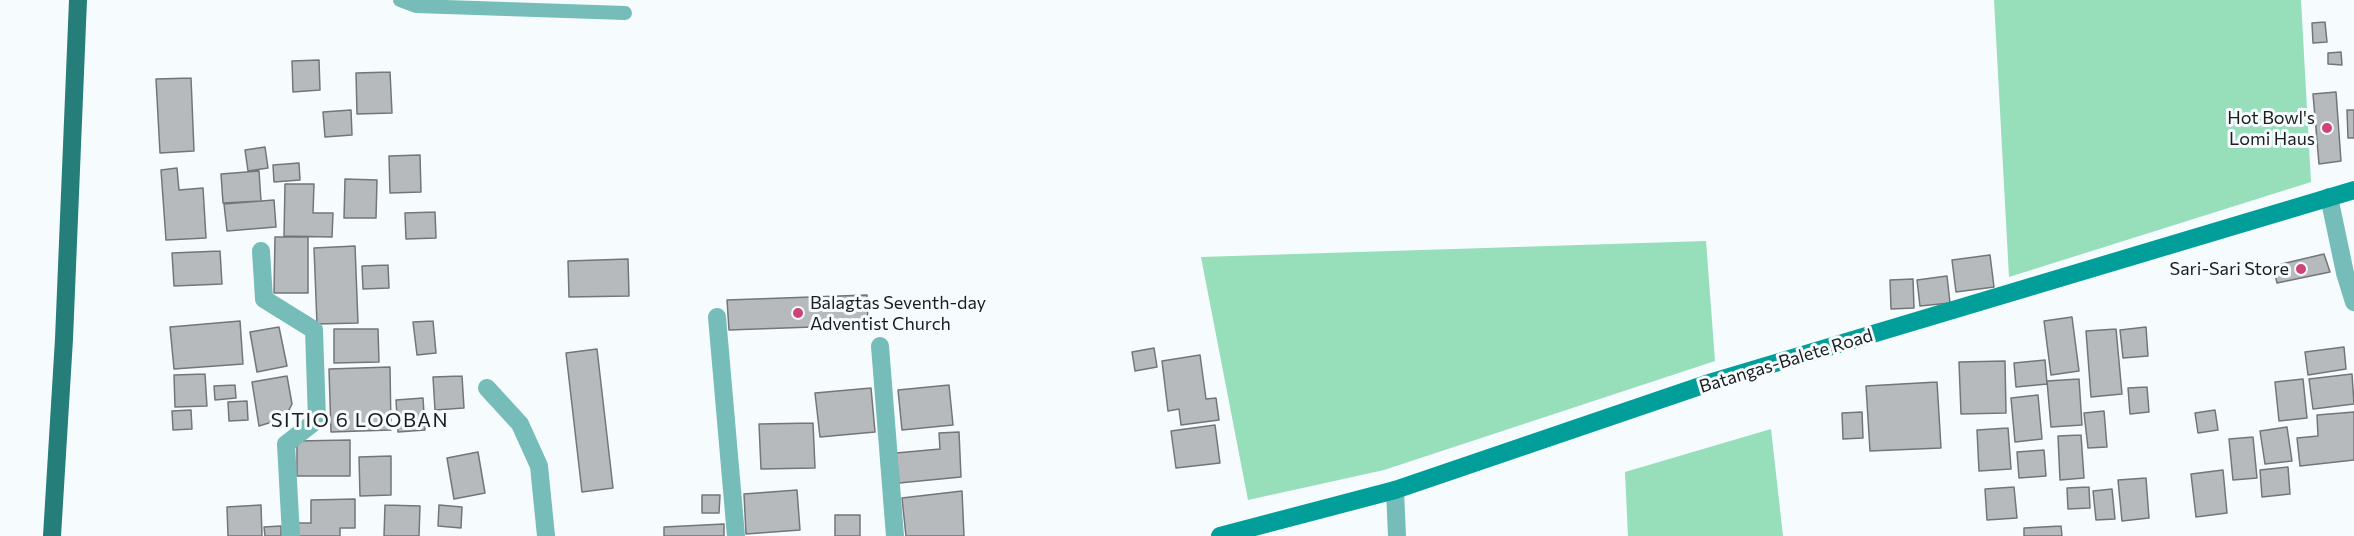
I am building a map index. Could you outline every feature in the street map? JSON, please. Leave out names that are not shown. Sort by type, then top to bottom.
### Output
[{"type":"main road","points":[[52,536],[64,339],[78,0]]},
{"type":"main road","name":"Batangas-Balete Road","points":[[1220,536],[1395,489],[1712,382],[2354,190]]},
{"type":"street","points":[[2329,197],[2350,273],[2354,302]]},
{"type":"street","points":[[261,251],[264,299],[314,330],[317,420],[286,444],[291,536]]},
{"type":"street","points":[[717,317],[736,536]]},
{"type":"street","points":[[880,346],[896,536]]},
{"type":"street","points":[[487,388],[520,424],[539,466],[546,536]]},
{"type":"street","points":[[1395,489],[1396,536]]},
{"type":"lane","points":[[400,0],[416,6],[625,13]]},
{"type":"green space","points":[[1994,0],[2301,0],[2311,182],[2009,277]]},
{"type":"green space","points":[[1706,241],[1715,361],[1384,470],[1248,500],[1201,257]]},
{"type":"green space","points":[[1771,429],[1783,536],[1628,536],[1625,472]]},
{"type":"building","points":[[2325,22],[2327,42],[2313,43],[2312,23]]},
{"type":"building","points":[[2341,52],[2342,65],[2328,64],[2328,53]]},
{"type":"building","points":[[319,60],[320,90],[293,92],[292,61]]},
{"type":"building","points":[[390,72],[392,113],[357,114],[356,73]]},
{"type":"building","points":[[191,78],[194,151],[160,153],[156,79]]},
{"type":"building","name":"Hot Bowl's Lomi Haus","points":[[2336,92],[2341,161],[2319,164],[2313,94]]},
{"type":"building","points":[[351,110],[352,135],[325,137],[323,112]]},
{"type":"building","points":[[2347,110],[2354,110],[2354,138],[2348,138]]},
{"type":"building","points":[[265,147],[268,168],[248,171],[245,150]]},
{"type":"building","points":[[420,155],[421,192],[390,193],[389,156]]},
{"type":"building","points":[[299,163],[300,180],[274,182],[273,165]]},
{"type":"building","points":[[177,168],[179,190],[203,188],[206,238],[166,240],[161,170]]},
{"type":"building","points":[[259,171],[261,201],[223,203],[221,174]]},
{"type":"building","points":[[345,179],[377,180],[376,218],[344,218]]},
{"type":"building","points":[[285,184],[314,184],[313,213],[333,213],[332,237],[284,236]]},
{"type":"building","points":[[274,200],[276,227],[227,231],[224,204]]},
{"type":"building","points":[[435,212],[436,238],[406,239],[405,213]]},
{"type":"building","points":[[275,237],[308,237],[308,293],[274,293]]},
{"type":"building","points":[[355,246],[358,323],[317,324],[314,248]]},
{"type":"building","points":[[220,251],[222,284],[174,286],[172,253]]},
{"type":"building","name":"Sari-Sari Store","points":[[2324,254],[2330,272],[2277,283],[2273,266]]},
{"type":"building","points":[[1990,255],[1994,287],[1956,292],[1952,260]]},
{"type":"building","points":[[628,259],[629,296],[569,297],[568,261]]},
{"type":"building","points":[[388,265],[389,288],[363,289],[362,266]]},
{"type":"building","points":[[1947,276],[1950,303],[1920,306],[1917,280]]},
{"type":"building","points":[[1913,279],[1914,308],[1891,309],[1890,280]]},
{"type":"building","name":"Balagtas Seventh-day Adventist Church","points":[[867,295],[868,325],[729,330],[727,300]]},
{"type":"building","points":[[2072,317],[2079,371],[2051,375],[2044,321]]},
{"type":"building","points":[[240,321],[243,364],[174,369],[170,327]]},
{"type":"building","points":[[433,321],[436,353],[417,355],[413,322]]},
{"type":"building","points":[[279,327],[287,366],[257,372],[250,332]]},
{"type":"building","points":[[2146,327],[2148,356],[2123,358],[2120,330]]},
{"type":"building","points":[[334,329],[378,329],[379,362],[334,363]]},
{"type":"building","points":[[2116,329],[2122,394],[2091,397],[2086,331]]},
{"type":"building","points":[[2344,347],[2346,369],[2308,375],[2305,352]]},
{"type":"building","points":[[1154,348],[1157,367],[1135,371],[1132,352]]},
{"type":"building","points":[[597,349],[613,488],[582,492],[566,353]]},
{"type":"building","points":[[1200,355],[1206,399],[1216,398],[1219,420],[1181,425],[1179,409],[1168,411],[1162,361]]},
{"type":"building","points":[[2045,360],[2047,384],[2016,387],[2014,363]]},
{"type":"building","points":[[2005,361],[2006,413],[1961,414],[1959,362]]},
{"type":"building","points":[[390,367],[391,430],[331,432],[329,369]]},
{"type":"building","points":[[205,374],[207,406],[175,407],[174,375]]},
{"type":"building","points":[[2352,374],[2354,404],[2313,409],[2309,379]]},
{"type":"building","points":[[287,376],[292,404],[285,418],[259,426],[252,382]]},
{"type":"building","points":[[462,376],[464,408],[435,410],[433,377]]},
{"type":"building","points":[[2079,379],[2082,425],[2051,427],[2047,381]]},
{"type":"building","points":[[2303,379],[2307,418],[2279,421],[2275,382]]},
{"type":"building","points":[[1937,382],[1941,448],[1870,451],[1866,386]]},
{"type":"building","points":[[235,385],[236,398],[215,400],[214,386]]},
{"type":"building","points":[[949,385],[953,425],[902,430],[898,390]]},
{"type":"building","points":[[2147,387],[2149,412],[2130,414],[2128,388]]},
{"type":"building","points":[[871,388],[875,432],[820,437],[815,393]]},
{"type":"building","points":[[2038,395],[2042,439],[2015,442],[2011,398]]},
{"type":"building","points":[[423,398],[425,430],[398,432],[396,400]]},
{"type":"building","points":[[247,401],[248,420],[229,421],[228,402]]},
{"type":"building","points":[[191,410],[192,429],[173,430],[172,411]]},
{"type":"building","points":[[2215,410],[2218,430],[2198,433],[2195,413]]},
{"type":"building","points":[[2104,411],[2107,447],[2088,448],[2084,413]]},
{"type":"building","points":[[1862,412],[1863,438],[1843,439],[1842,413]]},
{"type":"building","points":[[2354,412],[2354,460],[2300,466],[2297,438],[2318,436],[2317,415]]},
{"type":"building","points":[[813,423],[815,468],[761,469],[759,424]]},
{"type":"building","points":[[1215,425],[1220,463],[1176,468],[1171,431]]},
{"type":"building","points":[[2287,427],[2292,461],[2265,464],[2260,431]]},
{"type":"building","points":[[2008,428],[2011,469],[1979,471],[1977,430]]},
{"type":"building","points":[[959,432],[961,477],[899,483],[896,453],[940,449],[939,433]]},
{"type":"building","points":[[2081,435],[2084,478],[2060,480],[2058,436]]},
{"type":"building","points":[[2253,437],[2257,478],[2233,480],[2229,439]]},
{"type":"building","points":[[350,440],[350,476],[297,476],[297,441]]},
{"type":"building","points":[[2044,450],[2046,476],[2019,478],[2017,452]]},
{"type":"building","points":[[478,452],[485,493],[454,499],[447,458]]},
{"type":"building","points":[[391,456],[391,495],[360,496],[359,457]]},
{"type":"building","points":[[2288,467],[2290,494],[2262,497],[2260,470]]},
{"type":"building","points":[[2223,470],[2227,513],[2196,517],[2191,474]]},
{"type":"building","points":[[2146,478],[2149,518],[2122,521],[2118,480]]},
{"type":"building","points":[[2014,487],[2017,518],[1987,520],[1985,489]]},
{"type":"building","points":[[2089,487],[2090,508],[2068,509],[2067,488]]},
{"type":"building","points":[[2112,489],[2115,519],[2096,520],[2093,491]]},
{"type":"building","points":[[797,490],[800,530],[746,534],[744,494]]},
{"type":"building","points":[[962,491],[964,536],[906,536],[902,498]]},
{"type":"building","points":[[702,495],[720,495],[719,513],[702,513]]},
{"type":"building","points":[[355,499],[355,528],[340,528],[340,536],[298,536],[298,523],[311,523],[311,500]]},
{"type":"building","points":[[261,505],[262,536],[228,536],[227,507]]},
{"type":"building","points":[[385,505],[420,506],[419,536],[384,536]]},
{"type":"building","points":[[439,505],[462,507],[461,528],[438,526]]},
{"type":"building","points":[[835,515],[860,515],[860,536],[835,536]]},
{"type":"building","points":[[724,524],[724,536],[664,536],[664,527]]},
{"type":"building","points":[[281,526],[281,536],[265,536],[264,527]]},
{"type":"building","points":[[2061,526],[2062,536],[2024,536],[2024,528]]},
{"type":"place","name":"Hot Bowl's Lomi Haus","points":[[2327,128]]},
{"type":"place","name":"Sari-Sari Store","points":[[2301,269]]},
{"type":"place","name":"Balagtas Seventh-day Adventist Church","points":[[798,313]]},
{"type":"district","name":"SITIO 6 LOOBAN","points":[[360,420]]}]
